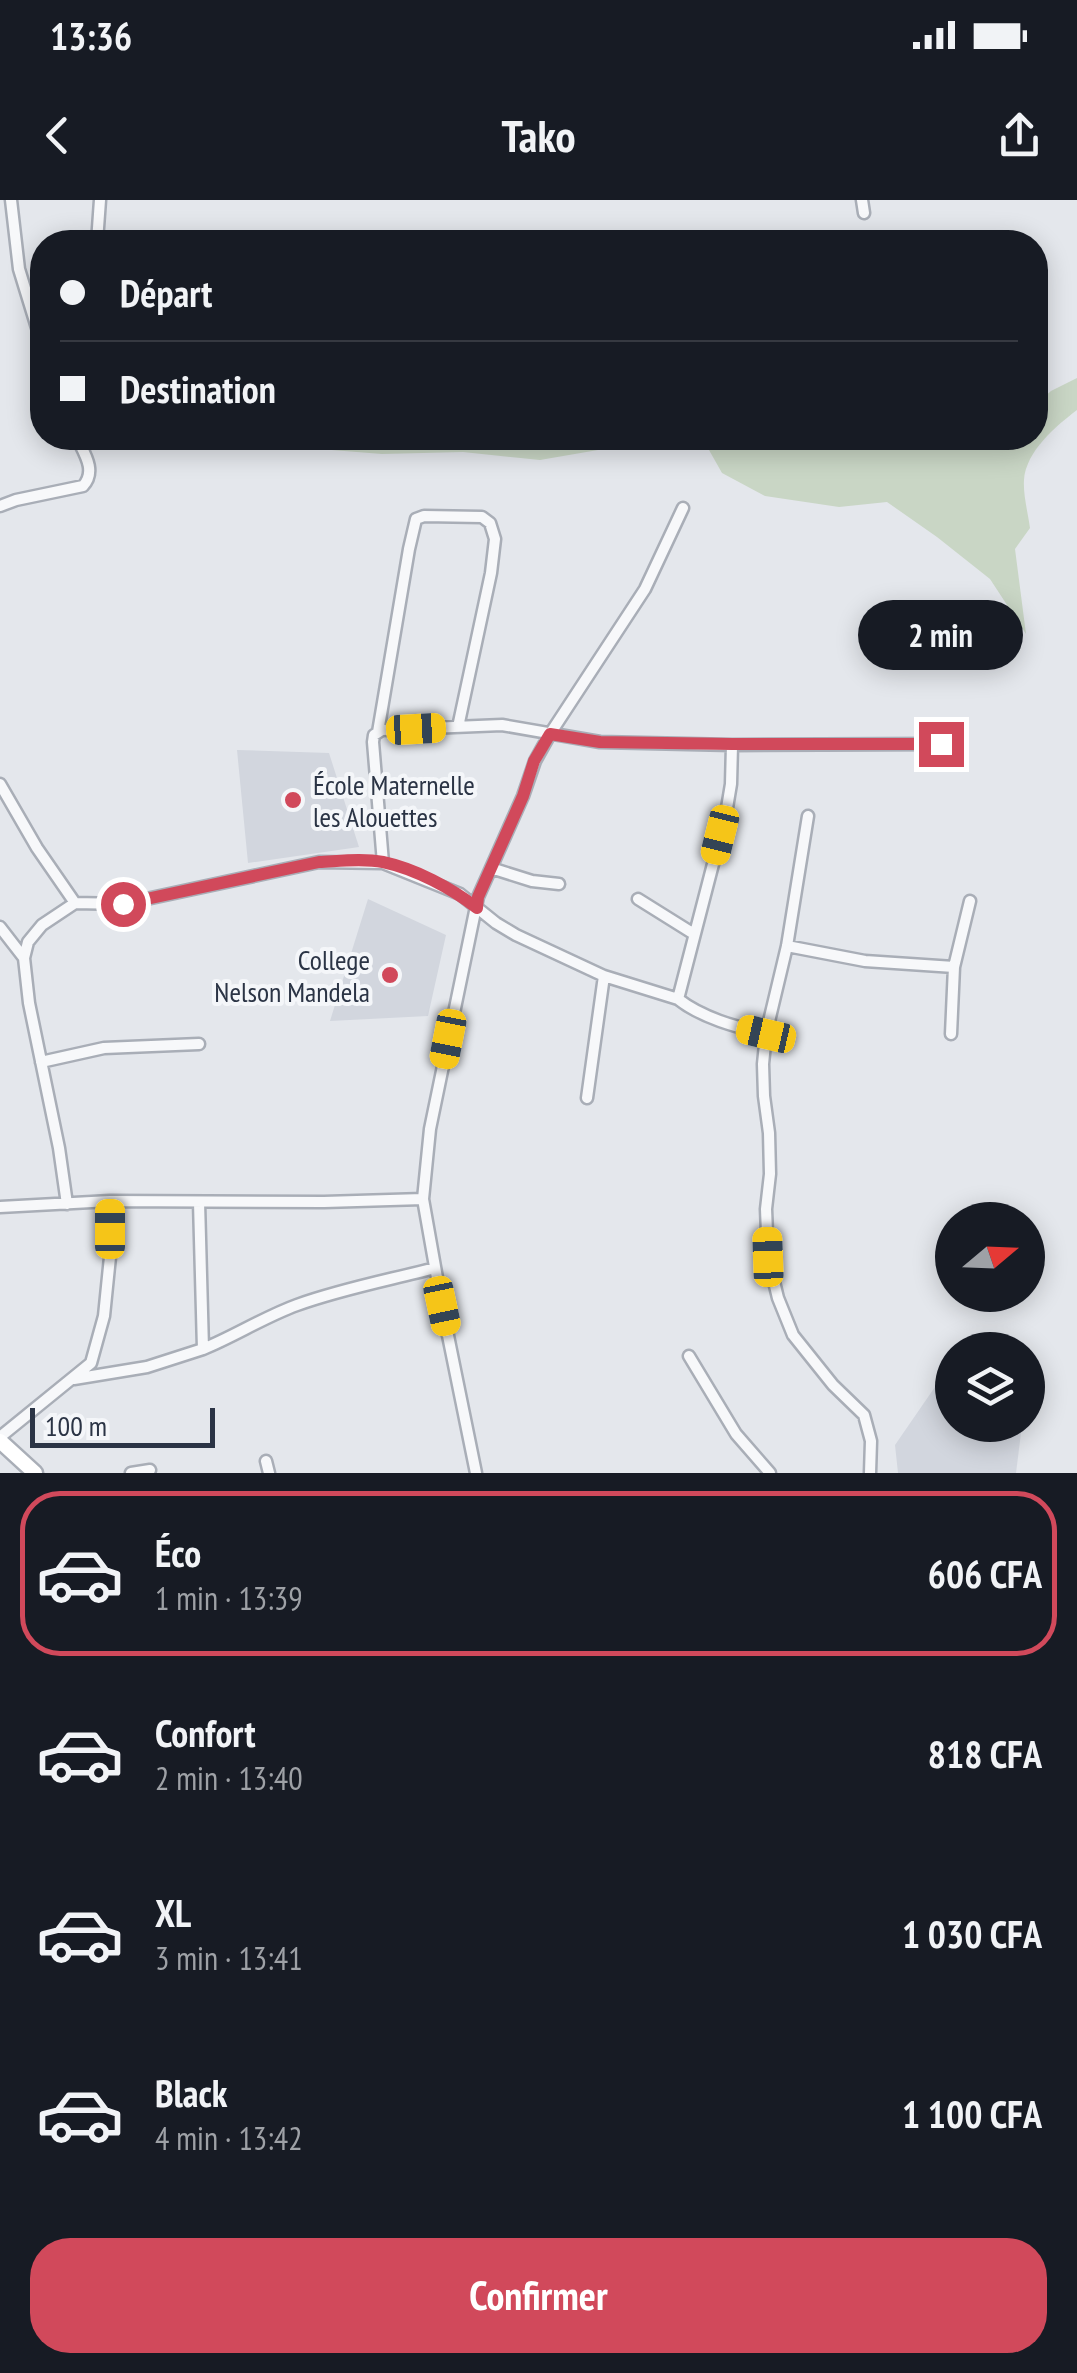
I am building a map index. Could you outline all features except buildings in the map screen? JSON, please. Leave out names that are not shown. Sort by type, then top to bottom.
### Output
[{"type":"street","points":[[11,200],[19,269],[30,305]]},
{"type":"street","points":[[98,230],[100,200]]},
{"type":"street","points":[[862,200],[864,213]]},
{"type":"street","points":[[0,506],[83,486],[91,471],[82,450]]},
{"type":"street","points":[[476,1473],[423,1199],[430,1129],[478,897],[523,796],[534,761],[645,590],[683,508]]},
{"type":"street","points":[[384,862],[373,742],[378,732],[408,549],[416,519],[424,516],[482,517],[490,522],[494,539],[491,573],[458,727]]},
{"type":"street","points":[[378,732],[502,725],[600,742],[941,744]]},
{"type":"street","points":[[678,998],[726,814],[732,744]]},
{"type":"street","points":[[0,784],[75,904]]},
{"type":"street","points":[[808,816],[763,1064],[770,1160],[768,1257],[794,1336],[833,1386],[864,1416],[872,1441],[870,1473]]},
{"type":"street","points":[[68,1204],[24,958],[28,942],[42,925],[75,904],[123,904],[319,862],[384,862],[460,894],[516,936],[604,976],[678,998],[735,1026],[766,1034]]},
{"type":"street","points":[[491,868],[532,881],[559,884]]},
{"type":"street","points":[[638,899],[694,934]]},
{"type":"street","points":[[952,1034],[954,967],[970,901]]},
{"type":"street","points":[[0,926],[24,958]]},
{"type":"street","points":[[786,946],[865,961],[954,967]]},
{"type":"street","points":[[587,1098],[604,976]]},
{"type":"street","points":[[41,1062],[104,1048],[198,1044]]},
{"type":"street","points":[[0,1207],[110,1201],[423,1199]]},
{"type":"street","points":[[35,1473],[0,1439],[90,1363],[104,1316],[110,1201]]},
{"type":"street","points":[[199,1202],[203,1349]]},
{"type":"street","points":[[73,1379],[147,1366],[203,1349],[300,1304],[435,1268]]},
{"type":"street","points":[[689,1356],[736,1434],[770,1473]]},
{"type":"street","points":[[131,1473],[150,1470]]},
{"type":"shaded area","name":"École Maternelle les Alouettes","points":[[237,750],[329,753],[359,847],[248,863]]},
{"type":"shaded area","name":"College Nelson Mandela","points":[[368,899],[446,935],[428,1016],[330,1021]]},
{"type":"shaded area","points":[[935,1387],[935,1442],[1020,1442],[1016,1473],[898,1473],[895,1445]]},
{"type":"green space","points":[[1077,378],[1077,410],[1048,435],[1048,394]]},
{"type":"green space","points":[[332,450],[598,450],[540,460],[463,452],[382,454]]},
{"type":"green space","points":[[709,450],[1036,450],[1024,480],[1030,528],[1015,549],[1026,634],[990,579],[887,502],[839,507],[765,496],[722,473]]},
{"type":"place","name":"École Maternelle les Alouettes","points":[[293,800]]},
{"type":"place","name":"College Nelson Mandela","points":[[390,975]]},
{"type":"route","points":[[123,904],[319,862],[371,861],[399,867],[460,894],[477,908],[478,897],[523,796],[534,761],[550,734],[600,742],[941,744]]}]
